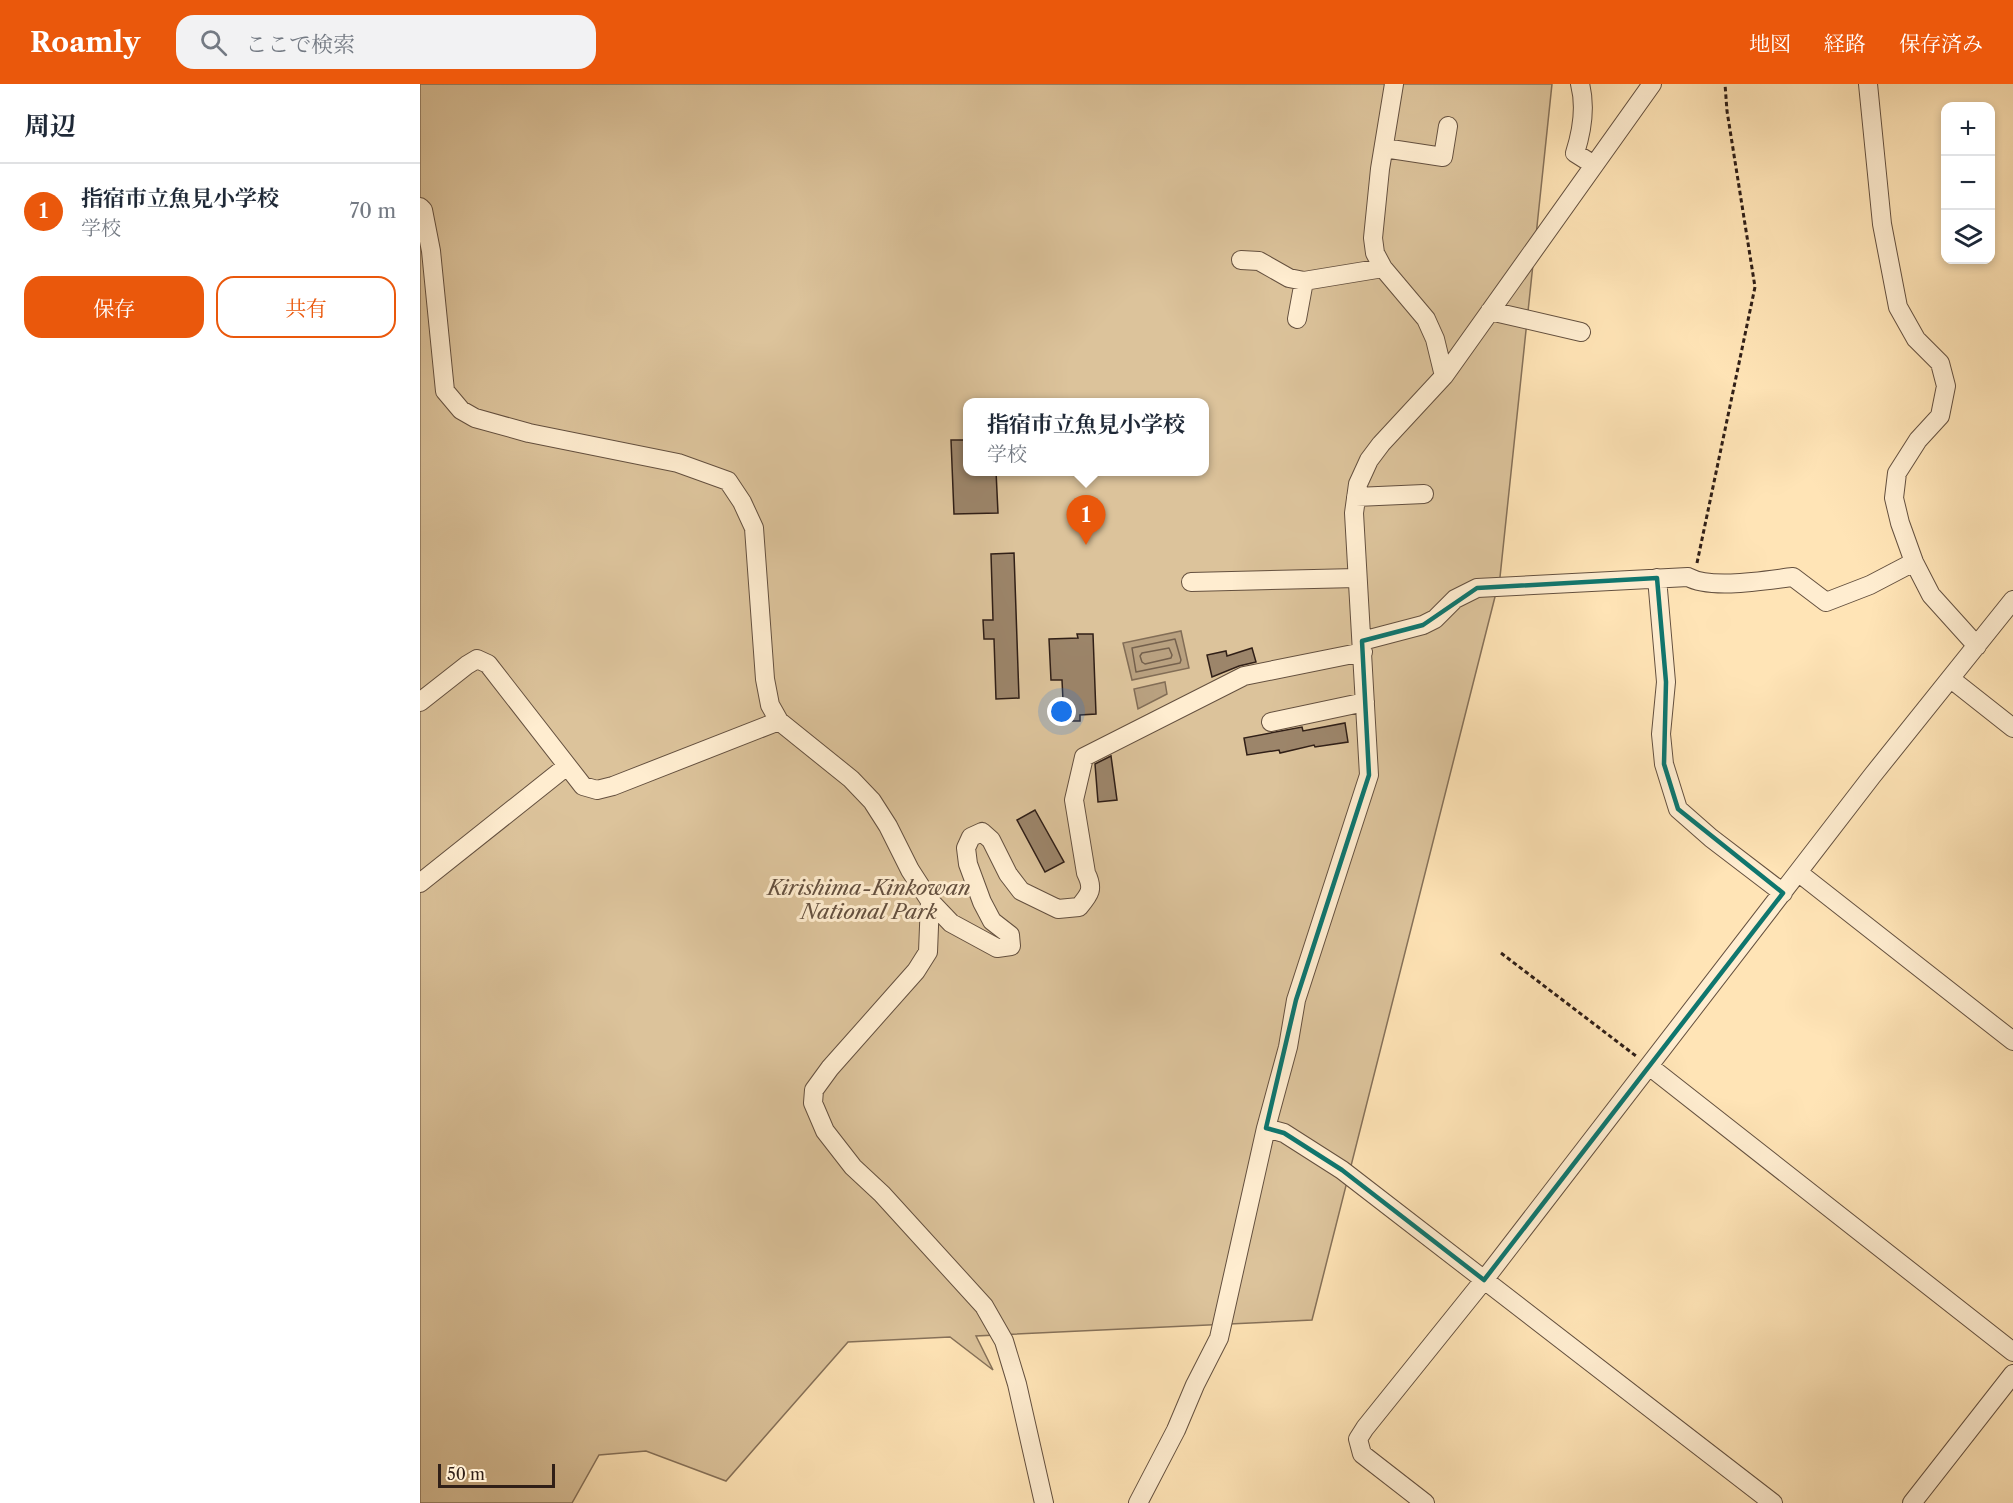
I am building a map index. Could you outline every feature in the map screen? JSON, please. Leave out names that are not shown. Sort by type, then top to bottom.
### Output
[{"type":"street","points":[[1394,84],[1383,148],[1373,238],[1375,253],[1383,268],[1426,319],[1435,339],[1444,376]]},
{"type":"street","points":[[1580,84],[1582,130],[1575,153],[1594,165]]},
{"type":"street","points":[[1138,1503],[1176,1430],[1195,1385],[1219,1338],[1266,1128],[1288,1047],[1296,1000],[1369,775],[1354,513],[1358,484],[1369,460],[1444,376],[1652,84]]},
{"type":"street","points":[[1868,84],[1882,224],[1898,307],[1916,339],[1940,363],[1946,386],[1940,416],[1918,440],[1897,473],[1894,498],[1914,562],[1931,595],[1977,646]]},
{"type":"street","points":[[1383,148],[1443,156],[1449,126]]},
{"type":"street","points":[[420,207],[423,210],[431,251],[445,391],[461,410],[475,418],[529,433],[678,463],[728,481],[742,502],[754,528],[765,679],[770,705],[779,721],[851,780],[872,801],[930,901],[951,923],[997,948],[1011,946],[1010,935],[992,921],[982,902],[968,864],[966,848],[971,837],[982,832],[991,840],[1008,874],[1021,891],[1058,909],[1079,907],[1089,895],[1091,882],[1086,873],[1074,800],[1084,757],[1244,676],[1363,647],[1423,625],[1435,619],[1455,599],[1477,588],[1688,577],[1693,580],[1726,584],[1793,577],[1826,602],[1870,585],[1914,562]]},
{"type":"street","points":[[1241,260],[1259,261],[1289,278],[1304,281],[1383,268]]},
{"type":"street","points":[[1297,319],[1304,281]]},
{"type":"street","points":[[1490,311],[1581,332]]},
{"type":"street","points":[[1356,497],[1424,494]]},
{"type":"street","points":[[1191,582],[1357,578]]},
{"type":"street","points":[[1657,578],[1666,682],[1661,734],[1664,764],[1678,809],[1711,838],[1783,893]]},
{"type":"street","points":[[1425,1503],[1402,1495],[1362,1454],[1358,1439],[1365,1428],[1484,1280],[1872,776],[2013,600]]},
{"type":"street","points":[[420,702],[477,659],[488,663],[583,786],[597,790],[614,786],[779,721]]},
{"type":"street","points":[[1951,679],[2013,728]]},
{"type":"street","points":[[1271,722],[1365,702]]},
{"type":"street","points":[[420,883],[567,766]]},
{"type":"street","points":[[1799,873],[2013,1041]]},
{"type":"street","points":[[930,901],[928,952],[916,971],[830,1068],[814,1090],[813,1103],[825,1131],[853,1167],[882,1194],[984,1306],[1004,1341],[1017,1384],[1044,1503]]},
{"type":"street","points":[[1649,1066],[2013,1352]]},
{"type":"street","points":[[1266,1128],[1284,1133],[1342,1170],[1773,1503]]},
{"type":"street","points":[[1912,1503],[2013,1374]]},
{"type":"path","points":[[1693,580],[1755,287],[1725,84]]},
{"type":"path","points":[[1501,953],[1649,1066]]},
{"type":"highlighted area","points":[[1657,578],[1666,682],[1664,764],[1678,809],[1783,893],[1484,1280],[1342,1170],[1284,1133],[1266,1128],[1296,1000],[1369,775],[1362,641],[1423,625],[1477,588]]},
{"type":"green space","name":"Kirishima-Kinkowan National Park","points":[[420,84],[1552,84],[1500,577],[1312,1320],[976,1336],[993,1370],[950,1337],[848,1342],[726,1481],[646,1451],[599,1455],[572,1503],[420,1503]]},
{"type":"water","points":[[1181,631],[1189,668],[1132,680],[1123,643]]},
{"type":"water","points":[[1165,682],[1167,694],[1138,709],[1134,689]]},
{"type":"building","points":[[951,440],[963,440],[963,476],[996,476],[998,513],[954,514]]},
{"type":"building","points":[[1014,553],[1019,698],[996,699],[994,639],[984,639],[983,620],[993,620],[991,554]]},
{"type":"building","points":[[1077,634],[1093,634],[1096,714],[1080,715],[1080,721],[1064,721],[1062,680],[1051,680],[1049,639],[1078,638]]},
{"type":"building","points":[[1252,648],[1256,662],[1212,677],[1207,655],[1226,651],[1227,656]]},
{"type":"building","points":[[1345,723],[1348,742],[1315,747],[1314,745],[1280,753],[1279,750],[1247,755],[1244,738],[1302,727],[1303,731]]},
{"type":"building","points":[[1111,756],[1117,800],[1098,802],[1095,764]]},
{"type":"building","points":[[1035,810],[1064,862],[1045,872],[1017,820]]},
{"type":"place","name":"指宿市立魚見小学校","points":[[1086,545]]}]
